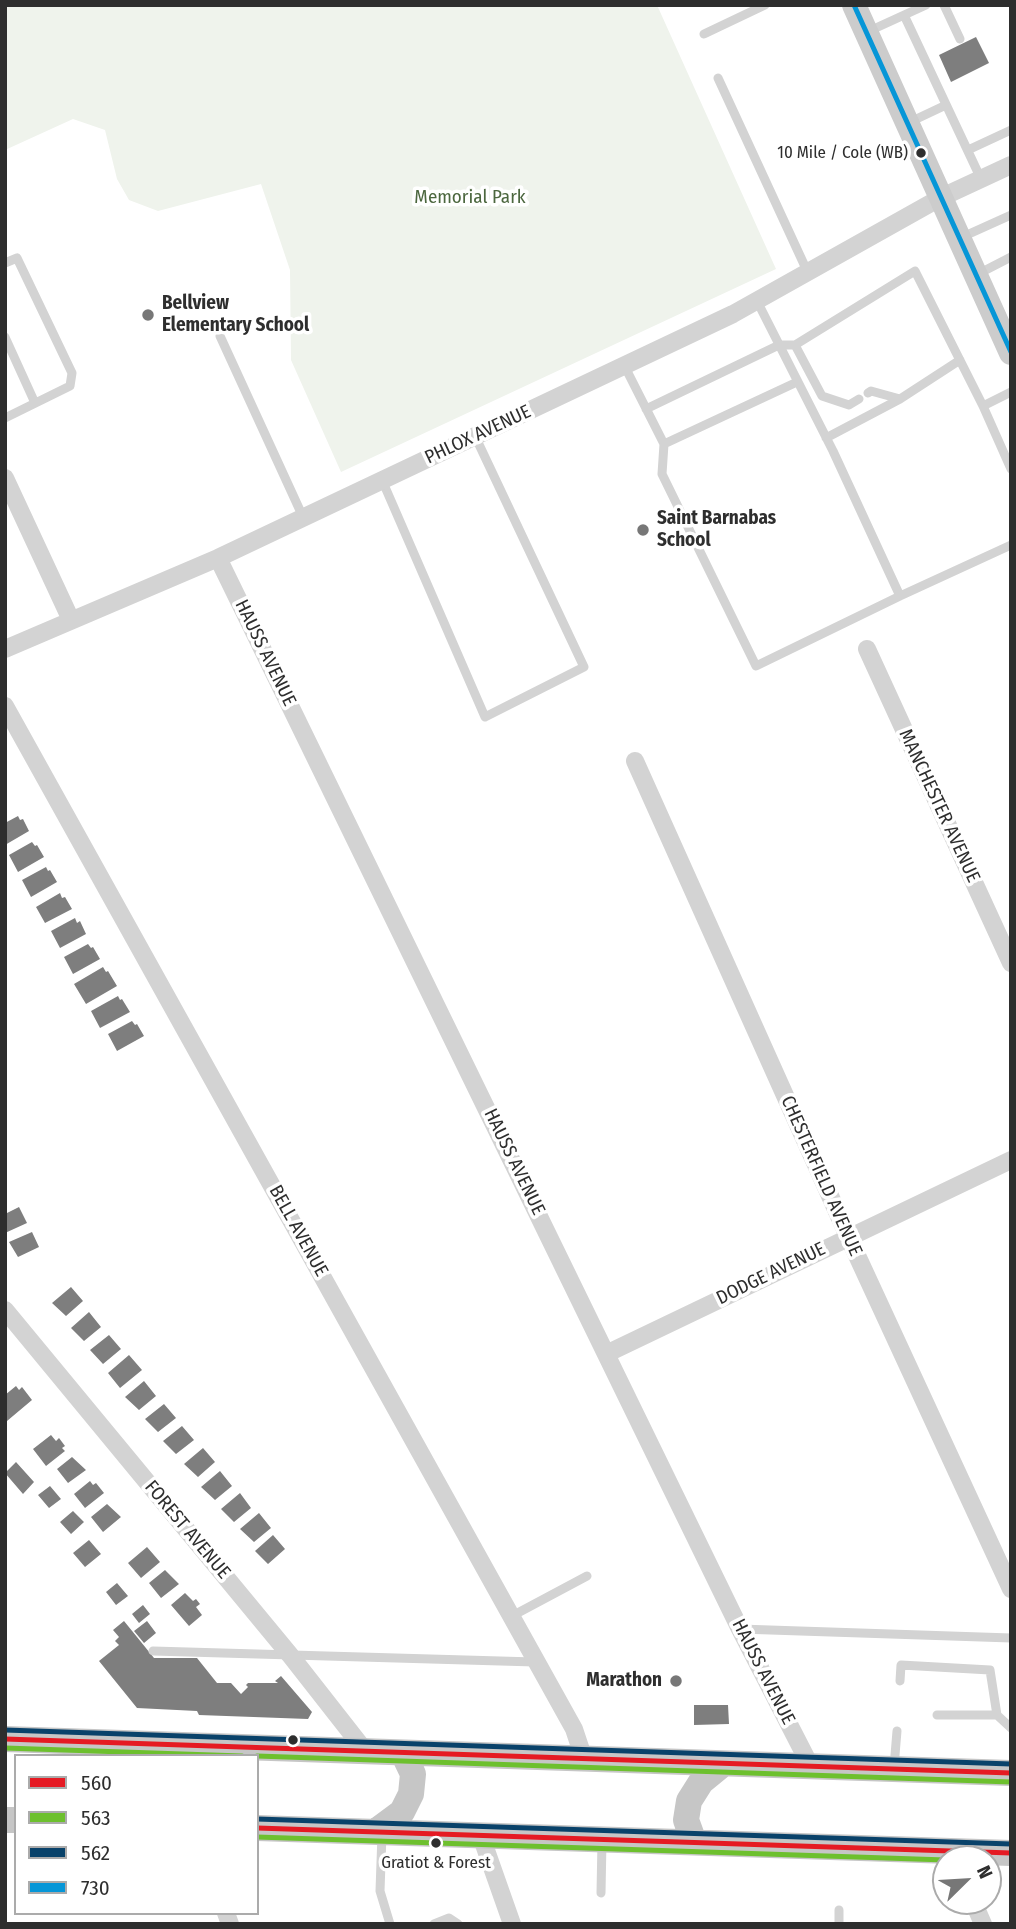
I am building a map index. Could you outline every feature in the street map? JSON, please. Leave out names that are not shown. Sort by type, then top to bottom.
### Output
[{"type":"main road","points":[[854,5],[958,239],[1009,343]]},
{"type":"main road","points":[[11,1745],[403,1753],[1011,1773]]},
{"type":"main road","points":[[378,1832],[402,1812],[411,1794],[412,1774],[403,1753]]},
{"type":"main road","points":[[694,1842],[686,1820],[689,1801],[701,1782],[723,1763]]},
{"type":"main road","points":[[259,1828],[694,1842],[932,1854]]},
{"type":"street","name":"PHLOX AVENUE","points":[[5,649],[218,558],[624,365],[757,301],[940,198],[1011,165]]},
{"type":"street","points":[[5,478],[71,620]]},
{"type":"street","name":"HAUSS AVENUE","points":[[218,558],[608,1353],[740,1629],[811,1767]]},
{"type":"street","name":"MANCHESTER AVENUE","points":[[867,649],[1011,962]]},
{"type":"street","name":"BELL AVENUE","points":[[5,706],[512,1616],[574,1729],[584,1759]]},
{"type":"street","name":"CHESTERFIELD AVENUE","points":[[635,761],[848,1236],[1011,1589]]},
{"type":"street","name":"DODGE AVENUE","points":[[608,1353],[1011,1160]]},
{"type":"street","name":"FOREST AVENUE","points":[[5,1310],[290,1655],[366,1752]]},
{"type":"street","points":[[481,1836],[512,1924]]},
{"type":"lane","points":[[704,34],[765,5]]},
{"type":"lane","points":[[866,33],[926,5]]},
{"type":"lane","points":[[944,5],[960,40]]},
{"type":"lane","points":[[904,15],[981,179]]},
{"type":"lane","points":[[718,78],[808,273]]},
{"type":"lane","points":[[907,123],[946,105]]},
{"type":"lane","points":[[968,150],[1011,130]]},
{"type":"lane","points":[[958,239],[1011,215]]},
{"type":"lane","points":[[975,275],[1011,257]]},
{"type":"lane","points":[[5,263],[17,258],[72,373],[70,386],[5,418]]},
{"type":"lane","points":[[646,408],[779,345],[795,345],[915,271],[1011,468]]},
{"type":"lane","points":[[757,301],[901,596]]},
{"type":"lane","points":[[220,336],[303,517]]},
{"type":"lane","points":[[5,337],[35,403]]},
{"type":"lane","points":[[795,345],[822,396],[849,405],[859,399]]},
{"type":"lane","points":[[826,438],[900,399],[960,360]]},
{"type":"lane","points":[[624,365],[664,444],[662,474],[756,666],[1011,545]]},
{"type":"lane","points":[[664,444],[797,382]]},
{"type":"lane","points":[[868,393],[871,391],[900,399]]},
{"type":"lane","points":[[983,407],[1011,393]]},
{"type":"lane","points":[[382,480],[485,717],[584,667],[475,436]]},
{"type":"lane","points":[[512,1616],[587,1576]]},
{"type":"lane","points":[[740,1629],[1011,1638]]},
{"type":"lane","points":[[153,1651],[537,1662]]},
{"type":"lane","points":[[900,1681],[901,1665],[990,1670],[997,1715],[1011,1728]]},
{"type":"lane","points":[[937,1714],[997,1715]]},
{"type":"lane","points":[[894,1769],[897,1731]]},
{"type":"lane","points":[[378,1832],[380,1891],[390,1924]]},
{"type":"lane","points":[[601,1893],[602,1839]]},
{"type":"lane","points":[[839,1910],[839,1924]]},
{"type":"lane","points":[[434,1924],[449,1918],[458,1924]]},
{"type":"green space","name":"Memorial Park","points":[[5,5],[657,5],[776,269],[341,472],[291,360],[290,270],[261,184],[158,211],[129,200],[117,179],[105,130],[73,119],[5,150]]},
{"type":"building","points":[[976,37],[989,63],[951,82],[939,55]]},
{"type":"building","points":[[18,816],[20,820],[23,819],[29,831],[5,845],[5,823]]},
{"type":"building","points":[[32,842],[44,857],[18,872],[9,855]]},
{"type":"building","points":[[46,867],[57,882],[31,897],[22,880]]},
{"type":"building","points":[[60,893],[72,909],[45,923],[36,907]]},
{"type":"building","points":[[75,918],[77,923],[80,921],[86,934],[60,948],[51,931]]},
{"type":"building","points":[[88,944],[100,959],[73,974],[64,957]]},
{"type":"building","points":[[103,967],[117,986],[86,1004],[74,984]]},
{"type":"building","points":[[118,996],[130,1012],[100,1028],[91,1011]]},
{"type":"building","points":[[132,1021],[144,1036],[117,1051],[108,1034]]},
{"type":"building","points":[[19,1207],[27,1223],[5,1233],[5,1214]]},
{"type":"building","points":[[32,1232],[39,1247],[18,1257],[9,1242]]},
{"type":"building","points":[[71,1287],[83,1301],[66,1316],[52,1303]]},
{"type":"building","points":[[89,1312],[101,1327],[84,1341],[71,1328]]},
{"type":"building","points":[[109,1335],[121,1349],[103,1364],[90,1350]]},
{"type":"building","points":[[129,1355],[142,1370],[120,1388],[108,1373]]},
{"type":"building","points":[[144,1381],[156,1396],[139,1410],[125,1397]]},
{"type":"building","points":[[16,1386],[19,1390],[22,1387],[32,1400],[7,1421],[5,1395]]},
{"type":"building","points":[[164,1404],[176,1418],[158,1432],[145,1419]]},
{"type":"building","points":[[182,1426],[194,1440],[176,1454],[163,1441]]},
{"type":"building","points":[[51,1435],[56,1441],[59,1438],[65,1451],[46,1466],[33,1449]]},
{"type":"building","points":[[203,1448],[215,1462],[198,1477],[184,1464]]},
{"type":"building","points":[[72,1457],[86,1470],[68,1483],[57,1469]]},
{"type":"building","points":[[16,1462],[34,1482],[23,1494],[5,1473]]},
{"type":"building","points":[[220,1471],[232,1486],[215,1500],[201,1487]]},
{"type":"building","points":[[90,1481],[93,1485],[96,1483],[104,1493],[85,1508],[74,1494]]},
{"type":"building","points":[[50,1486],[61,1499],[49,1508],[38,1495]]},
{"type":"building","points":[[240,1493],[251,1508],[234,1522],[221,1509]]},
{"type":"building","points":[[107,1504],[121,1517],[103,1532],[91,1517]]},
{"type":"building","points":[[73,1511],[84,1522],[71,1534],[60,1522]]},
{"type":"building","points":[[259,1513],[271,1528],[254,1542],[240,1529]]},
{"type":"building","points":[[273,1535],[285,1549],[268,1564],[255,1551]]},
{"type":"building","points":[[89,1540],[101,1554],[85,1567],[73,1553]]},
{"type":"building","points":[[147,1547],[160,1562],[141,1578],[128,1563]]},
{"type":"building","points":[[165,1570],[179,1584],[161,1598],[149,1583]]},
{"type":"building","points":[[117,1583],[128,1596],[116,1605],[106,1592]]},
{"type":"building","points":[[185,1593],[200,1604],[196,1607],[202,1615],[189,1626],[171,1605]]},
{"type":"building","points":[[143,1605],[150,1614],[139,1623],[132,1614]]},
{"type":"building","points":[[124,1621],[154,1658],[197,1658],[217,1683],[231,1683],[241,1694],[248,1687],[248,1683],[278,1683],[275,1681],[281,1676],[312,1712],[308,1719],[199,1715],[197,1711],[137,1708],[99,1661],[119,1645],[115,1641],[119,1637],[113,1630]]},
{"type":"building","points":[[147,1621],[156,1633],[144,1643],[134,1631]]},
{"type":"building","points":[[694,1705],[728,1705],[729,1724],[694,1725]]},
{"type":"transit line","name":"730","points":[[854,5],[1011,352]]},
{"type":"transit line","name":"562","points":[[5,1730],[1011,1764]]},
{"type":"transit line","name":"560","points":[[5,1739],[1011,1773]]},
{"type":"transit line","name":"563","points":[[5,1748],[183,1754]]},
{"type":"transit line","name":"563","points":[[259,1756],[1011,1782]]},
{"type":"transit line","name":"562","points":[[259,1819],[1011,1844]]},
{"type":"transit line","name":"560","points":[[259,1828],[1011,1853]]},
{"type":"transit line","name":"563","points":[[259,1837],[932,1860]]},
{"type":"place","name":"10 Mile / Cole (WB)","points":[[921,153]]},
{"type":"place","name":"Bellview Elementary School","points":[[148,315]]},
{"type":"place","name":"Saint Barnabas School","points":[[643,530]]},
{"type":"place","name":"Marathon","points":[[676,1681]]},
{"type":"place","name":"Gratiot & Forest","points":[[436,1843]]}]
